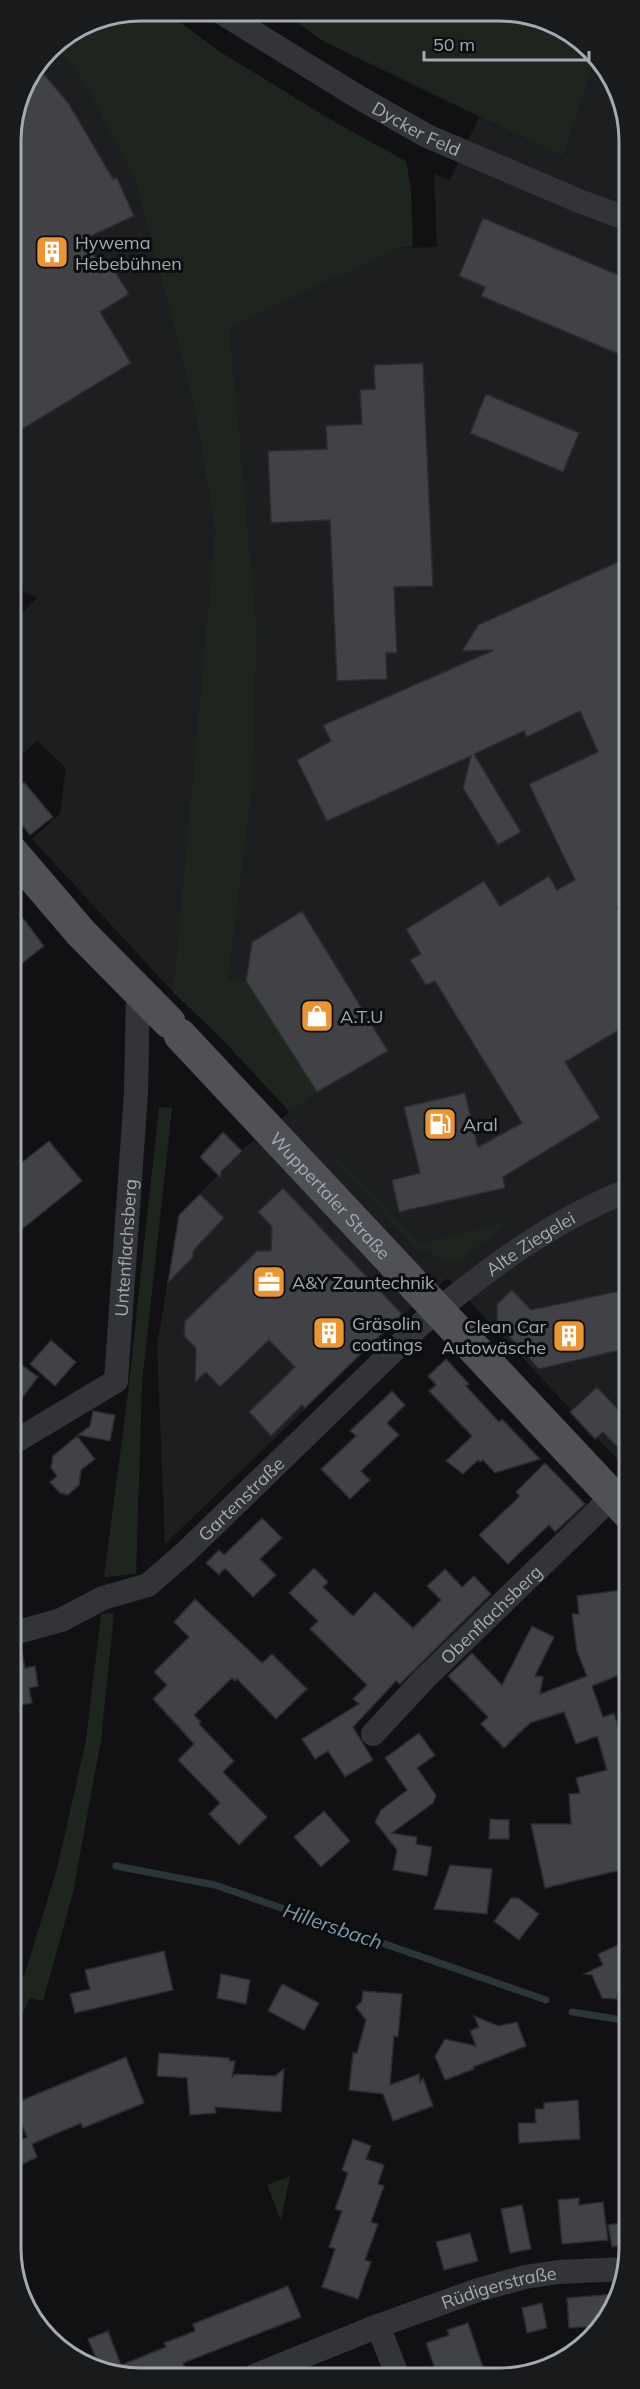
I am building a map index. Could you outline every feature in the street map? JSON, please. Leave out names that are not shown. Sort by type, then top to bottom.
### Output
[{"type":"main road","name":"Wuppertaler Straße","points":[[21,863],[81,933],[175,1029],[619,1504]]},
{"type":"street","name":"Dycker Feld","points":[[235,21],[360,98],[427,136],[619,216]]},
{"type":"street","name":"Untenflachsberg","points":[[21,1438],[116,1381],[135,1092],[138,991]]},
{"type":"street","name":"Alte Ziegelei","points":[[438,1310],[528,1242],[571,1216],[619,1194]]},
{"type":"street","name":"Gartenstraße","points":[[21,1631],[61,1620],[104,1598],[148,1585],[438,1310]]},
{"type":"street","name":"Obenflachsberg","points":[[373,1734],[425,1678],[619,1508]]},
{"type":"street","name":"Rüdigerstraße","points":[[274,2368],[378,2326],[478,2290],[525,2277],[558,2272],[617,2269]]},
{"type":"street","points":[[378,2326],[394,2368]]},
{"type":"shaded area","points":[[178,21],[222,53],[338,124],[406,161],[411,190],[413,247],[399,248],[229,327],[257,629],[253,781],[228,981],[246,981],[317,1092],[290,1112],[221,1038],[173,992],[215,531],[195,411],[136,182],[85,85],[61,52],[81,37],[117,23]]},
{"type":"shaded area","points":[[295,21],[507,21],[530,25],[559,37],[578,51],[592,66],[563,157],[323,41]]},
{"type":"shaded area","points":[[61,52],[85,85],[136,182],[195,411],[215,531],[173,992],[32,839],[60,813],[66,768],[37,741],[21,755],[21,614],[37,598],[21,590],[21,133],[25,110],[33,88],[46,68]]},
{"type":"shaded area","points":[[592,66],[610,95],[618,125],[619,141],[619,1461],[448,1278],[407,1311],[165,1544],[157,1345],[179,1215],[245,1147],[290,1112],[221,1038],[253,781],[257,629],[228,327],[399,248],[437,247],[434,174],[450,180],[479,117],[563,157]]},
{"type":"shaded area","points":[[159,1107],[172,1108],[142,1383],[136,1574],[104,1577],[128,1393]]},
{"type":"shaded area","points":[[338,1159],[420,1245],[502,1223],[504,1226],[460,1260],[439,1259],[427,1249],[419,1251],[336,1161]]},
{"type":"shaded area","points":[[114,1613],[101,1741],[73,1892],[43,2001],[30,1998],[21,2016],[21,1980],[57,1869],[86,1740],[101,1614]]},
{"type":"shaded area","points":[[290,2176],[281,2220],[267,2185]]},
{"type":"building","name":"Hywema Hebebühnen","points":[[43,73],[69,104],[113,179],[117,178],[134,216],[84,239],[103,270],[111,265],[129,294],[100,312],[131,363],[21,430],[21,133],[30,95]]},
{"type":"building","points":[[483,218],[619,275],[619,354],[481,296],[485,287],[459,276]]},
{"type":"building","points":[[423,363],[433,586],[394,587],[397,653],[386,653],[387,679],[337,681],[330,520],[271,523],[268,451],[327,449],[326,426],[362,424],[360,390],[375,389],[374,365]]},
{"type":"building","points":[[486,394],[579,433],[563,472],[470,433]]},
{"type":"building","points":[[619,562],[619,907],[617,908],[619,912],[619,1030],[565,1062],[600,1118],[503,1177],[505,1188],[399,1212],[392,1180],[420,1173],[404,1107],[465,1093],[478,1147],[522,1123],[435,981],[426,985],[410,960],[421,954],[406,929],[484,881],[500,906],[549,876],[557,890],[575,880],[529,784],[598,752],[580,711],[527,737],[524,731],[474,754],[521,832],[498,845],[463,788],[471,756],[327,821],[297,760],[331,741],[323,725],[494,650],[462,651],[478,625]]},
{"type":"building","points":[[24,782],[53,817],[30,835],[21,824],[21,785]]},
{"type":"building","name":"A.T.U","points":[[302,911],[388,1051],[317,1092],[246,981],[252,942]]},
{"type":"building","points":[[21,915],[44,946],[21,964]]},
{"type":"building","points":[[223,1132],[242,1151],[221,1172],[221,1178],[200,1157]]},
{"type":"building","points":[[49,1141],[82,1181],[21,1230],[21,1163]]},
{"type":"building","name":"Gräsolin coatings","points":[[283,1188],[402,1314],[305,1408],[302,1405],[271,1436],[249,1412],[295,1367],[269,1340],[220,1387],[206,1372],[195,1382],[196,1348],[184,1336],[185,1321],[257,1251],[271,1251],[272,1227],[258,1212]]},
{"type":"building","points":[[200,1194],[224,1218],[193,1251],[193,1257],[168,1283],[179,1215]]},
{"type":"building","name":"Clean Car Autowäsche","points":[[512,1290],[531,1310],[619,1291],[619,1350],[539,1369],[497,1323],[497,1304]]},
{"type":"building","points":[[51,1340],[76,1362],[55,1386],[30,1364]]},
{"type":"building","points":[[446,1359],[469,1384],[466,1386],[499,1422],[502,1419],[540,1459],[495,1473],[483,1460],[480,1462],[478,1460],[463,1474],[446,1461],[472,1436],[429,1391],[436,1385],[428,1376]]},
{"type":"building","points":[[21,1364],[38,1377],[21,1400]]},
{"type":"building","points":[[597,1387],[619,1410],[619,1449],[603,1432],[595,1439],[570,1412]]},
{"type":"building","points":[[392,1391],[405,1405],[387,1423],[399,1435],[361,1471],[370,1480],[350,1499],[321,1469],[356,1436],[350,1431]]},
{"type":"building","points":[[93,1411],[115,1415],[110,1441],[78,1435],[90,1426]]},
{"type":"building","points":[[77,1436],[95,1459],[81,1470],[79,1485],[68,1495],[60,1493],[50,1482],[57,1476],[51,1468],[53,1456]]},
{"type":"building","points":[[545,1463],[585,1504],[555,1532],[549,1525],[508,1564],[479,1535],[520,1496],[516,1492]]},
{"type":"building","points":[[262,1518],[282,1538],[260,1559],[276,1575],[253,1597],[225,1568],[219,1575],[206,1563],[219,1550],[224,1555]]},
{"type":"building","points":[[314,1568],[328,1582],[323,1587],[353,1616],[375,1592],[413,1628],[441,1600],[427,1586],[445,1569],[462,1587],[474,1576],[491,1594],[400,1684],[396,1681],[353,1727],[373,1760],[345,1777],[328,1751],[315,1759],[302,1739],[359,1704],[353,1699],[367,1685],[310,1629],[318,1621],[289,1593]]},
{"type":"building","points":[[619,1590],[619,1675],[592,1686],[603,1717],[614,1713],[619,1730],[619,1870],[545,1888],[531,1824],[571,1824],[569,1794],[580,1793],[576,1778],[607,1770],[597,1736],[576,1744],[564,1712],[530,1723],[504,1748],[481,1724],[488,1717],[448,1676],[472,1653],[502,1685],[532,1626],[554,1637],[535,1676],[543,1677],[540,1694],[587,1676],[577,1651],[572,1614],[579,1614],[577,1596]]},
{"type":"building","points":[[195,1599],[262,1663],[272,1654],[307,1689],[276,1719],[237,1679],[235,1681],[232,1678],[194,1715],[201,1722],[199,1724],[234,1761],[223,1772],[267,1817],[239,1845],[209,1814],[220,1803],[178,1760],[194,1744],[153,1699],[167,1685],[154,1672],[189,1637],[174,1622]]},
{"type":"building","points":[[21,1646],[25,1668],[35,1666],[38,1686],[29,1688],[32,1703],[21,1705]]},
{"type":"building","points":[[419,1733],[435,1755],[417,1768],[436,1795],[433,1803],[392,1833],[417,1837],[416,1844],[432,1847],[427,1876],[393,1870],[397,1850],[375,1822],[381,1810],[407,1790],[385,1758]]},
{"type":"building","points":[[324,1811],[350,1841],[321,1867],[294,1837]]},
{"type":"building","points":[[490,1819],[509,1820],[509,1839],[489,1839]]},
{"type":"building","points":[[450,1865],[492,1869],[487,1914],[434,1909]]},
{"type":"building","points":[[511,1898],[518,1898],[539,1914],[519,1940],[494,1921]]},
{"type":"building","points":[[619,1945],[617,1999],[602,1998],[592,1975],[584,1974],[603,1965],[598,1954]]},
{"type":"building","points":[[164,1951],[173,1990],[75,2013],[70,1994],[90,1989],[85,1970]]},
{"type":"building","points":[[221,1974],[250,1980],[246,2004],[217,1998]]},
{"type":"building","points":[[282,1984],[319,2003],[304,2030],[268,2011]]},
{"type":"building","points":[[363,1991],[402,1994],[398,2037],[394,2036],[390,2085],[419,2074],[420,2083],[423,2078],[433,2106],[393,2121],[383,2094],[349,2090],[353,2053],[357,2053],[366,2020],[356,2007],[362,2001]]},
{"type":"building","points":[[474,2016],[498,2026],[517,2022],[526,2046],[445,2080],[435,2056],[445,2039],[476,2046],[470,2031],[479,2027]]},
{"type":"building","points":[[159,2053],[229,2058],[229,2061],[235,2061],[232,2078],[234,2074],[275,2076],[284,2069],[281,2112],[215,2107],[216,2113],[190,2115],[187,2078],[157,2076]]},
{"type":"building","points":[[126,2057],[144,2103],[83,2128],[81,2123],[32,2144],[37,2157],[21,2165],[21,2140],[27,2137],[21,2123],[21,2101]]},
{"type":"building","points":[[578,2100],[580,2139],[519,2143],[518,2123],[536,2123],[535,2109],[544,2109],[544,2103]]},
{"type":"building","points":[[353,2139],[371,2146],[366,2159],[384,2165],[378,2184],[384,2186],[371,2222],[378,2224],[365,2260],[371,2262],[358,2299],[322,2287],[335,2249],[329,2247],[342,2211],[335,2209],[348,2173],[342,2170]]},
{"type":"building","points":[[579,2198],[579,2205],[603,2202],[608,2240],[562,2244],[558,2200]]},
{"type":"building","points":[[522,2205],[531,2249],[510,2253],[501,2209]]},
{"type":"building","points":[[619,2223],[619,2246],[612,2247],[608,2225]]},
{"type":"building","points":[[470,2233],[478,2261],[444,2270],[436,2242]]},
{"type":"building","points":[[288,2286],[301,2317],[183,2363],[185,2368],[141,2368],[110,2364],[96,2359],[88,2339],[108,2331],[121,2365],[166,2347],[164,2343],[195,2331],[193,2324]]},
{"type":"building","points":[[610,2294],[599,2315],[589,2327],[569,2328],[567,2298]]},
{"type":"building","points":[[542,2303],[547,2328],[527,2333],[522,2308]]},
{"type":"building","points":[[468,2323],[483,2367],[435,2368],[426,2343],[449,2335],[447,2330]]},
{"type":"waterway","name":"Hillersbach","points":[[116,1866],[215,1885],[546,2000]]},
{"type":"waterway","name":"Hillersbach","points":[[572,2012],[619,2019]]},
{"type":"place","name":"Hywema Hebebühnen","points":[[52,252]]},
{"type":"place","name":"A.T.U","points":[[317,1016]]},
{"type":"place","name":"Aral","points":[[440,1124]]},
{"type":"place","name":"A&Y Zauntechnik","points":[[269,1282]]},
{"type":"place","name":"Gräsolin coatings","points":[[329,1333]]},
{"type":"place","name":"Clean Car Autowäsche","points":[[569,1336]]}]
